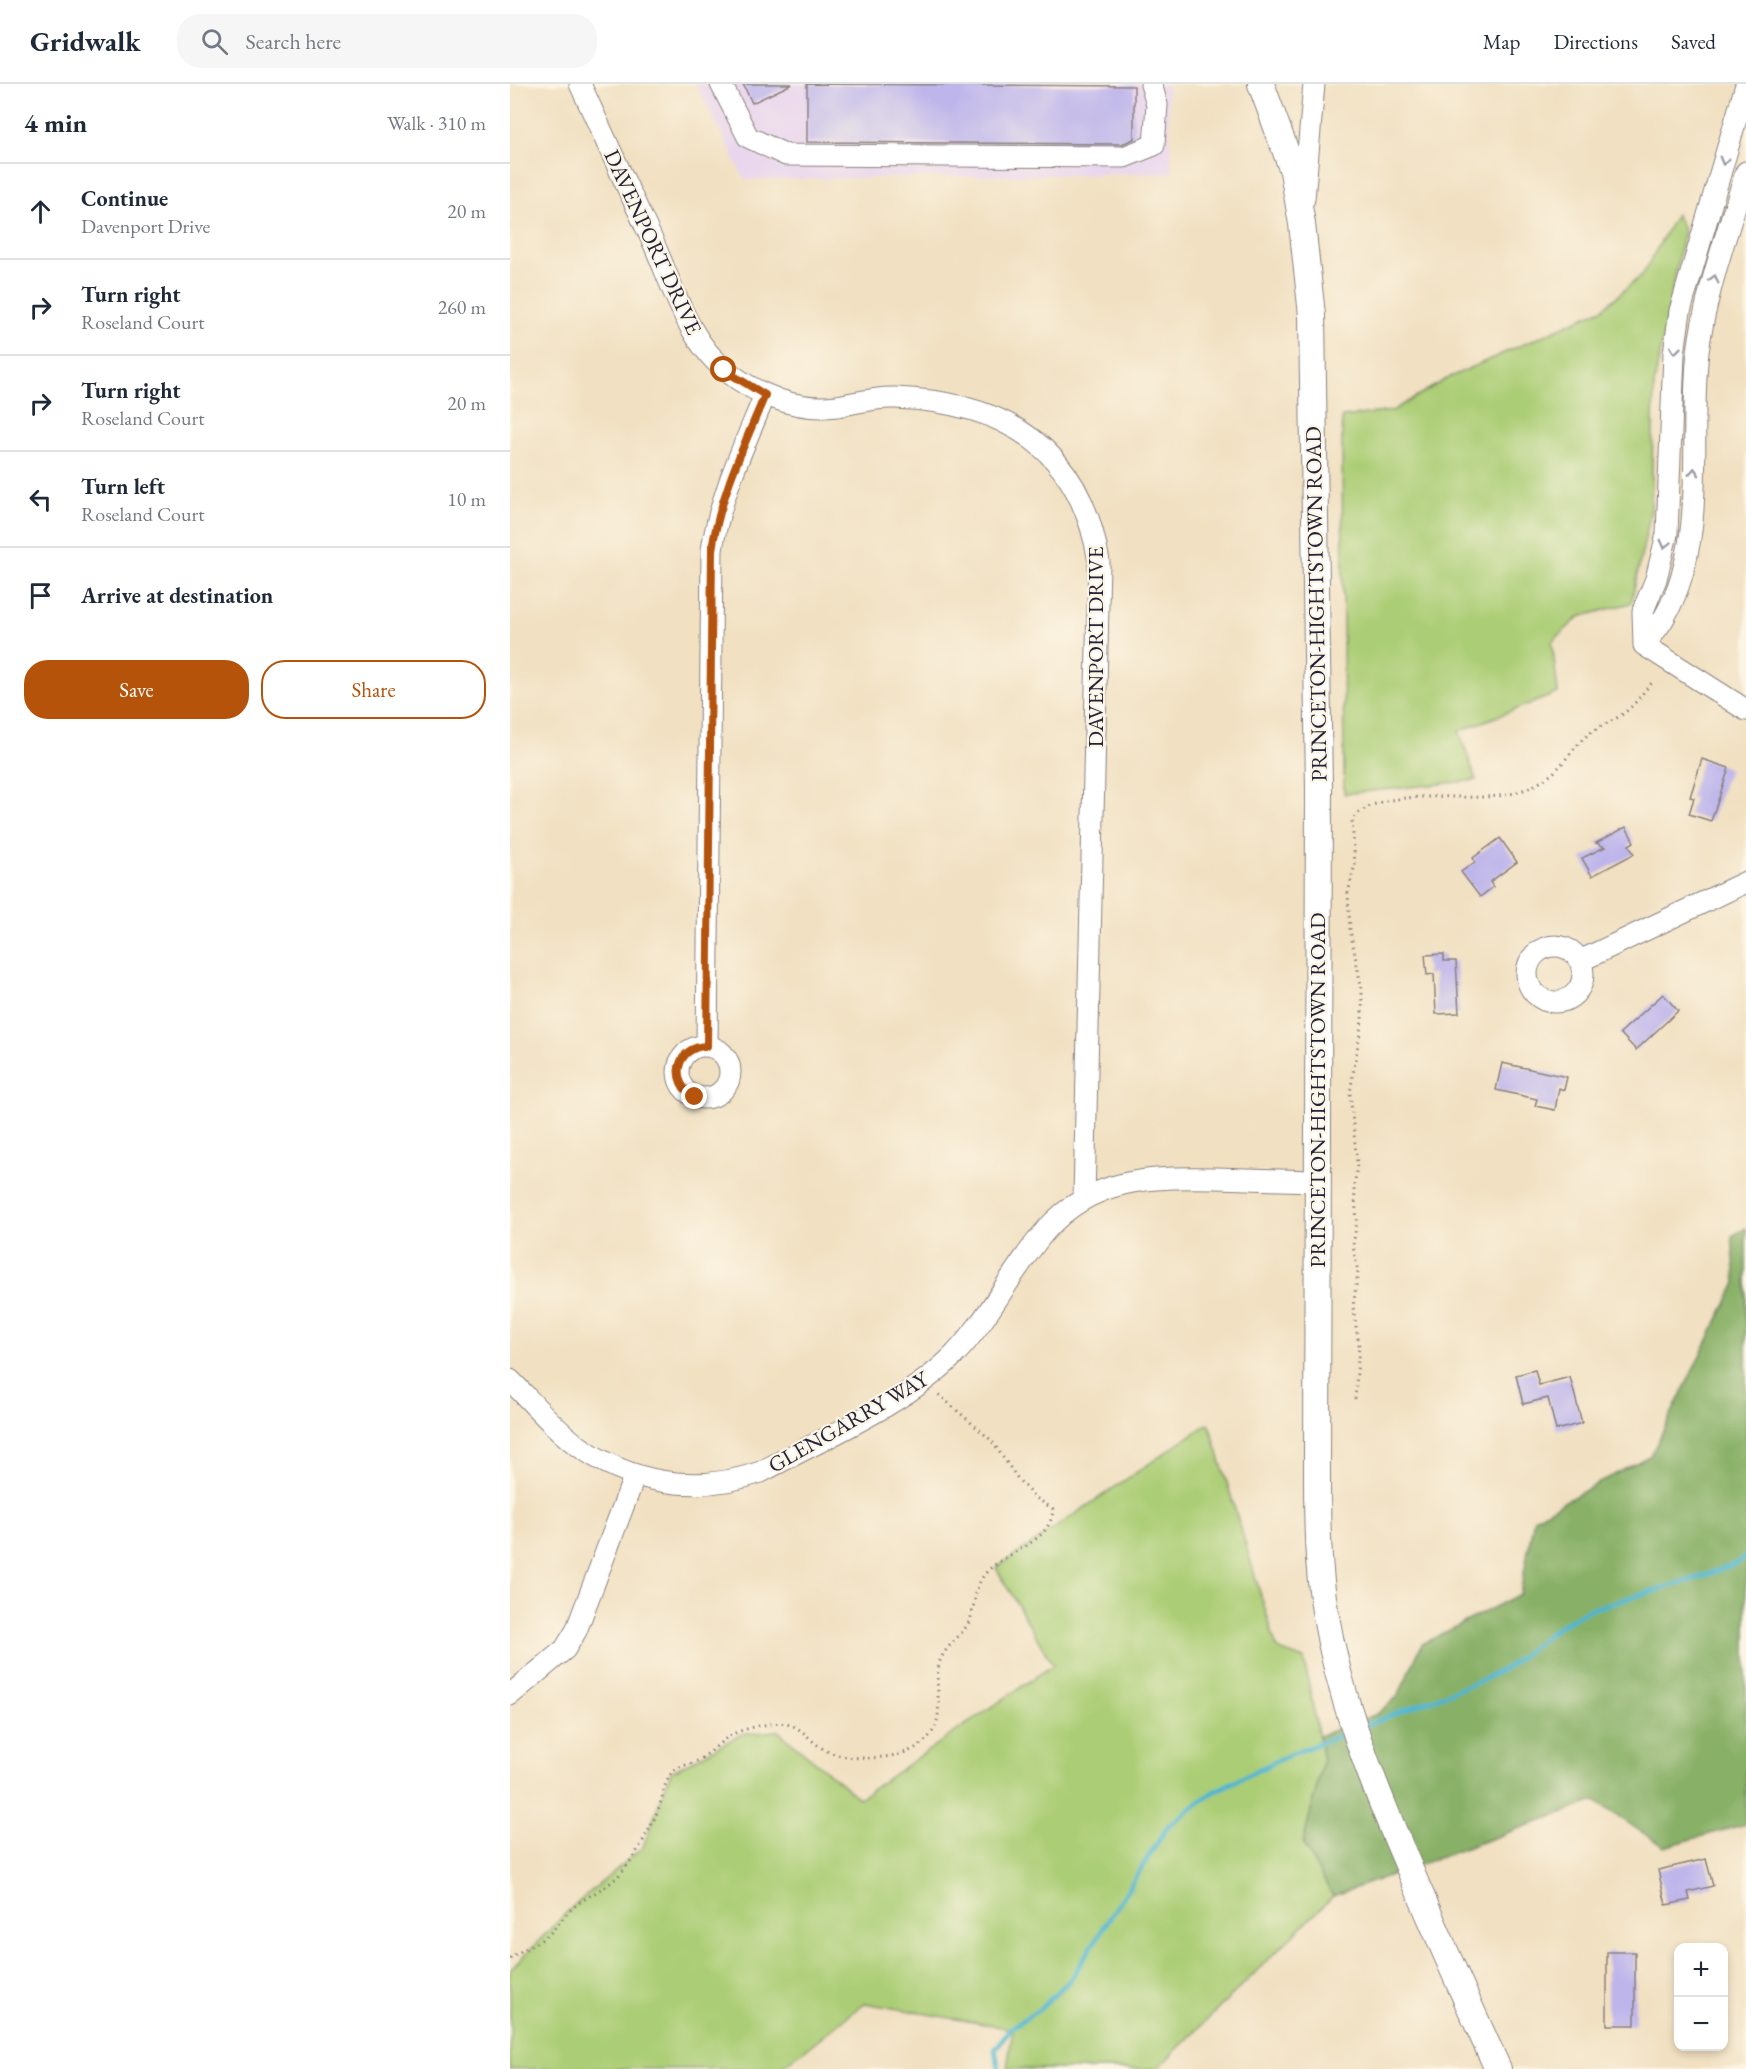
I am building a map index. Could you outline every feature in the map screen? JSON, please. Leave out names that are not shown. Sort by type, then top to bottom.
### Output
[{"type":"main road","name":"PRINCETON-HIGHTSTOWN ROAD","points":[[1261,84],[1293,171],[1302,224],[1312,315],[1319,788],[1316,1180],[1317,1466],[1320,1569],[1331,1642],[1361,1754],[1436,1932],[1498,2069]]},
{"type":"street","name":"DAVENPORT DRIVE","points":[[580,84],[694,332],[724,370],[765,395],[810,406],[836,406],[874,399],[896,398],[966,408],[992,416],[1037,442],[1072,482],[1085,505],[1094,533],[1099,562],[1084,1198]]},
{"type":"street","points":[[721,84],[748,137],[786,155],[1124,157],[1154,145],[1157,105],[1151,84]]},
{"type":"street","points":[[1302,224],[1314,84]]},
{"type":"street","points":[[1644,645],[1643,610],[1656,579],[1667,534],[1674,352],[1680,310],[1746,85]]},
{"type":"street","points":[[1644,645],[1665,617],[1679,582],[1690,532],[1698,355],[1703,321],[1746,172]]},
{"type":"street","points":[[707,1046],[712,550],[716,520],[725,491],[765,395]]},
{"type":"street","points":[[1644,645],[1746,710]]},
{"type":"street","points":[[1580,961],[1746,882]]},
{"type":"street","name":"GLENGARRY WAY","points":[[510,1380],[571,1440],[598,1459],[635,1476],[691,1485],[720,1483],[746,1477],[761,1472],[907,1393],[955,1354],[975,1331],[1045,1230],[1084,1198],[1111,1186],[1162,1177],[1316,1180]]},
{"type":"street","points":[[510,1695],[565,1649],[576,1631],[635,1476]]},
{"type":"path","points":[[1355,1399],[1359,1346],[1353,1307],[1358,1272],[1353,1246],[1357,1220],[1354,1189],[1357,1164],[1350,1093],[1362,1020],[1362,990],[1350,920],[1348,892],[1355,864],[1352,820],[1358,811],[1389,800],[1498,796],[1527,789],[1557,770],[1591,733],[1615,722],[1632,707],[1653,681]]},
{"type":"path","points":[[510,1959],[552,1932],[574,1906],[616,1879],[627,1866],[659,1808],[668,1779],[674,1770],[682,1764],[694,1762],[731,1735],[750,1728],[785,1723],[798,1727],[825,1750],[846,1757],[885,1757],[908,1753],[931,1734],[940,1709],[937,1675],[940,1662],[970,1620],[979,1583],[998,1562],[1017,1552],[1043,1531],[1053,1509],[1034,1496],[1018,1479],[991,1440],[936,1393]]},
{"type":"shaded area","points":[[696,84],[1167,84],[1172,173],[745,180]]},
{"type":"green space","points":[[1676,214],[1684,230],[1654,384],[1651,511],[1631,603],[1579,617],[1552,642],[1558,693],[1459,731],[1476,780],[1344,794],[1342,417],[1392,411],[1448,378],[1602,309],[1643,274]]},
{"type":"green space","points":[[1746,1228],[1746,1824],[1664,1847],[1595,1801],[1333,1896],[1303,1844],[1323,1760],[1319,1736],[1377,1714],[1398,1696],[1422,1644],[1520,1594],[1534,1518],[1651,1455],[1736,1283],[1732,1236]]},
{"type":"green space","points":[[1209,1423],[1277,1649],[1304,1659],[1323,1760],[1303,1844],[1333,1896],[1157,2069],[1007,2069],[1013,2029],[865,2003],[780,2069],[510,2069],[510,1970],[570,1909],[643,1847],[671,1772],[742,1734],[778,1731],[859,1798],[1053,1665],[996,1568]]},
{"type":"building","points":[[743,84],[792,84],[752,103]]},
{"type":"building","points":[[807,84],[1134,86],[1134,139],[1122,144],[807,142]]},
{"type":"building","points":[[1702,759],[1729,768],[1711,821],[1689,814],[1694,798],[1690,797]]},
{"type":"building","points":[[1626,827],[1634,842],[1629,845],[1634,854],[1592,876],[1582,858],[1605,847],[1596,843]]},
{"type":"building","points":[[1500,838],[1517,862],[1490,882],[1493,887],[1480,897],[1461,872],[1475,862],[1473,858]]},
{"type":"building","points":[[1444,954],[1444,961],[1456,961],[1459,1013],[1436,1014],[1434,974],[1427,975],[1425,955]]},
{"type":"building","points":[[1663,994],[1678,1011],[1636,1050],[1620,1033]]},
{"type":"building","points":[[1502,1063],[1567,1077],[1564,1090],[1559,1088],[1555,1110],[1535,1106],[1537,1099],[1496,1090]]},
{"type":"building","points":[[1535,1370],[1539,1385],[1570,1377],[1582,1423],[1556,1430],[1548,1398],[1523,1404],[1516,1375]]},
{"type":"building","points":[[1706,1859],[1713,1886],[1688,1892],[1690,1900],[1666,1905],[1658,1870]]},
{"type":"building","points":[[1607,1952],[1635,1952],[1635,2025],[1607,2025]]},
{"type":"waterway","points":[[1361,1727],[1485,1679],[1509,1666],[1558,1627],[1588,1610],[1704,1576],[1741,1561],[1746,1556]]},
{"type":"waterway","points":[[999,2069],[995,2050],[1011,2028],[1040,2009],[1071,1979],[1168,1826],[1213,1792],[1289,1755],[1347,1733]]},
{"type":"route","points":[[695,1097],[682,1088],[677,1072],[684,1054],[691,1049],[707,1046],[712,550],[716,520],[725,491],[765,395],[743,384],[724,370]]}]
